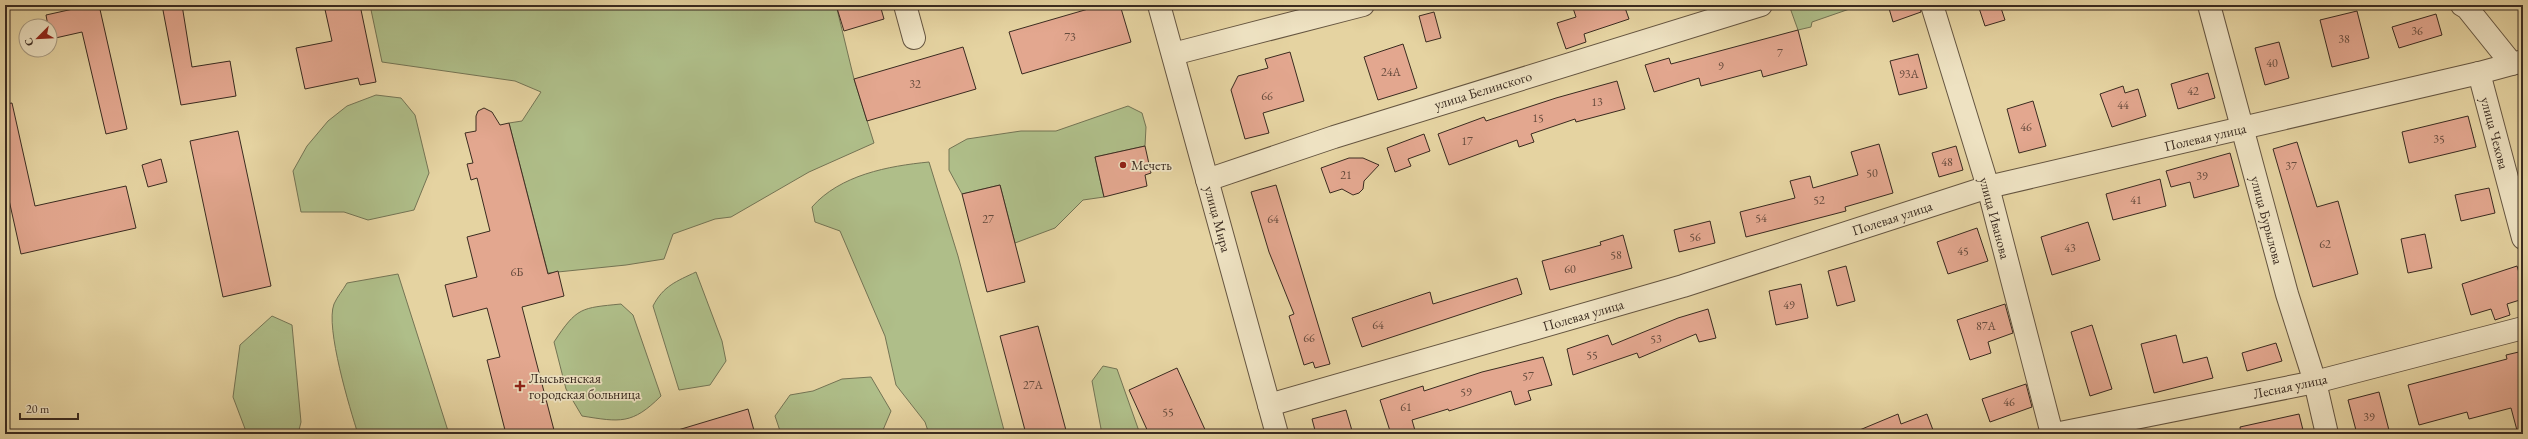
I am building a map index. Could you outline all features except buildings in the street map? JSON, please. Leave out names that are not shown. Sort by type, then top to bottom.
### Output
[{"type":"street","points":[[905,5],[914,38]]},
{"type":"street","name":"улица Мира","points":[[1159,5],[1277,434]]},
{"type":"street","points":[[1173,54],[1363,5]]},
{"type":"street","name":"улица Белинского","points":[[1207,180],[1334,136],[1761,5]]},
{"type":"street","name":"улица Иванова","points":[[1932,5],[1988,187],[2052,434]]},
{"type":"street","name":"улица Бурылова","points":[[2209,5],[2287,294],[2314,382],[2327,434]]},
{"type":"street","points":[[2462,5],[2467,8],[2518,62]]},
{"type":"street","name":"Полевая улица","points":[[1269,405],[1683,286],[1988,187],[2479,74],[2518,62]]},
{"type":"street","name":"улица Чехова","points":[[2479,74],[2523,238]]},
{"type":"street","name":"Лесная улица","points":[[2055,434],[2314,382],[2523,328]]},
{"type":"green space","points":[[370,5],[836,5],[854,79],[874,143],[809,172],[731,217],[715,219],[673,234],[664,259],[626,265],[548,273],[509,123],[522,121],[541,92],[515,81],[382,62]]},
{"type":"green space","points":[[1789,5],[1861,5],[1812,22],[1811,27],[1798,30]]},
{"type":"green space","points":[[376,95],[401,98],[415,115],[429,173],[414,210],[368,220],[344,212],[301,212],[293,171],[307,146],[328,121],[347,106]]},
{"type":"green space","points":[[1128,106],[1142,113],[1146,127],[1145,146],[1095,157],[1104,197],[1083,200],[1055,228],[1015,243],[1000,185],[962,194],[949,170],[949,149],[967,139],[1021,131],[1056,131]]},
{"type":"green space","points":[[929,162],[958,256],[1005,434],[929,434],[925,422],[896,385],[885,336],[840,231],[815,222],[812,207],[823,196],[836,187],[866,174],[897,166]]},
{"type":"green space","points":[[696,272],[722,341],[726,361],[710,385],[679,390],[653,306],[661,294],[671,285]]},
{"type":"green space","points":[[398,274],[449,434],[358,434],[336,349],[332,315],[334,304],[347,283]]},
{"type":"green space","points":[[621,304],[633,315],[661,396],[642,412],[633,417],[616,420],[582,416],[566,389],[554,342],[562,330],[581,311]]},
{"type":"green space","points":[[272,316],[292,325],[301,422],[298,434],[247,434],[233,397],[240,345]]},
{"type":"green space","points":[[1103,366],[1117,369],[1140,434],[1102,434],[1092,381]]},
{"type":"green space","points":[[871,377],[891,411],[883,430],[886,434],[781,434],[775,416],[790,395],[813,391],[842,379]]},
{"type":"place","name":"Мечеть","points":[[1123,165]]},
{"type":"place","name":"Лысьвенская городская больница","points":[[520,386]]}]
